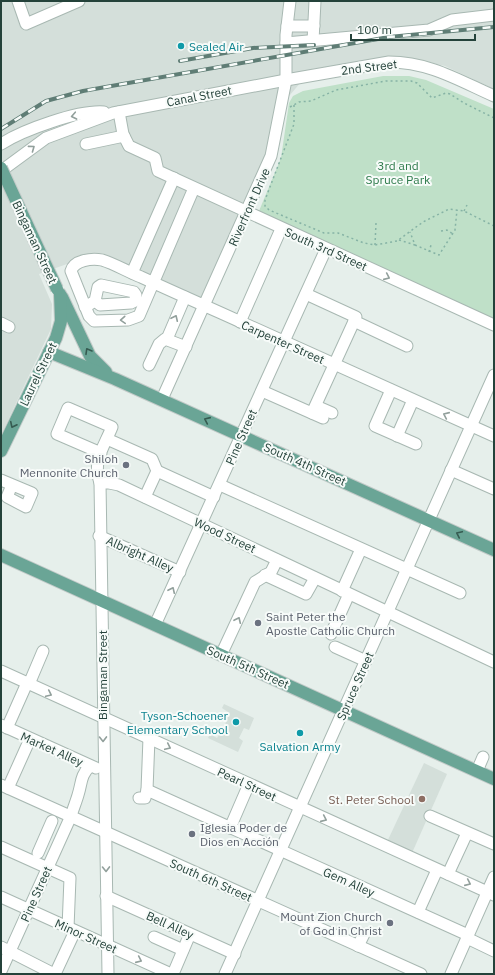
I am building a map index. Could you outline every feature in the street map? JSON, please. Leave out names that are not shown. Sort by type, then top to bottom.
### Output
[{"type":"main road","name":"Bingaman Street","points":[[1,168],[59,292]]},
{"type":"main road","name":"Laurel Street","points":[[2,445],[56,338],[61,321],[59,292]]},
{"type":"main road","name":"South 4th Street","points":[[59,292],[90,356],[102,369],[115,379]]},
{"type":"main road","name":"South 4th Street","points":[[49,352],[115,379],[494,550]]},
{"type":"main road","name":"South 5th Street","points":[[1,555],[494,779]]},
{"type":"street","points":[[18,1],[26,24],[79,1]]},
{"type":"street","name":"Riverfront Drive","points":[[162,400],[247,213],[271,156],[286,80],[286,43],[290,1]]},
{"type":"street","points":[[313,41],[315,1]]},
{"type":"street","points":[[286,43],[429,30],[452,20],[494,15]]},
{"type":"street","points":[[287,26],[314,26]]},
{"type":"street","name":"2nd Street","points":[[286,80],[389,62],[402,62],[428,67],[494,96]]},
{"type":"street","name":"Canal Street","points":[[1,171],[46,138],[116,113],[286,80]]},
{"type":"street","name":"Canal Street","points":[[1,144],[28,130],[60,119],[99,112],[116,113]]},
{"type":"street","points":[[86,144],[126,141],[116,113]]},
{"type":"street","name":"South 3rd Street","points":[[126,141],[155,158],[158,171],[281,229],[494,325]]},
{"type":"street","points":[[132,273],[174,178]]},
{"type":"street","points":[[142,299],[134,292],[101,285],[98,287],[95,301],[85,307],[89,316],[97,322],[128,320],[139,316],[142,299],[153,283],[194,188]]},
{"type":"street","points":[[240,322],[281,229]]},
{"type":"street","name":"Pine Street","points":[[155,625],[220,485],[326,249]]},
{"type":"street","name":"Carpenter Street","points":[[85,307],[71,275],[72,267],[76,263],[93,259],[104,261],[494,436]]},
{"type":"street","points":[[306,294],[356,317],[314,410]]},
{"type":"street","points":[[149,365],[158,344],[167,338],[185,297]]},
{"type":"street","points":[[95,301],[100,305],[131,303],[142,299]]},
{"type":"street","points":[[354,321],[407,346]]},
{"type":"street","points":[[167,338],[186,347]]},
{"type":"street","name":"Spruce Street","points":[[225,974],[451,470],[471,426],[492,386],[494,375]]},
{"type":"street","points":[[391,390],[375,426],[416,444]]},
{"type":"street","points":[[262,391],[327,416]]},
{"type":"street","points":[[398,436],[413,400]]},
{"type":"street","points":[[101,453],[57,434],[68,408],[112,427],[107,439],[152,459],[157,471],[214,497]]},
{"type":"street","name":"Bingaman Street","points":[[107,439],[96,465],[96,472],[100,483],[99,536],[102,602],[102,718],[108,974]]},
{"type":"street","points":[[451,470],[494,489]]},
{"type":"street","points":[[145,498],[157,471]]},
{"type":"street","points":[[1,480],[12,485]]},
{"type":"street","name":"Wood Street","points":[[100,483],[119,486],[494,662]]},
{"type":"street","points":[[220,485],[460,593]]},
{"type":"street","name":"Albright Alley","points":[[99,536],[180,572]]},
{"type":"street","points":[[331,634],[361,549]]},
{"type":"street","points":[[221,655],[255,582],[271,572],[277,560]]},
{"type":"street","points":[[265,575],[306,594],[315,578]]},
{"type":"street","points":[[335,647],[366,661]]},
{"type":"street","points":[[4,727],[28,684],[43,651]]},
{"type":"street","name":"Pearl Street","points":[[2,674],[28,684],[149,738],[300,808],[491,893]]},
{"type":"street","name":"Market Alley","points":[[4,727],[103,772]]},
{"type":"street","points":[[139,798],[145,798],[151,778],[149,738]]},
{"type":"street","points":[[5,787],[30,739]]},
{"type":"street","points":[[477,771],[484,757]]},
{"type":"street","name":"Pine Street","points":[[1,971],[5,949],[28,910],[71,816],[79,793],[78,788],[86,770],[90,766]]},
{"type":"street","points":[[230,828],[249,784]]},
{"type":"street","name":"South 6th Street","points":[[5,787],[421,974]]},
{"type":"street","name":"Gem Alley","points":[[147,790],[418,912],[468,936],[494,951]]},
{"type":"street","points":[[430,816],[494,844]]},
{"type":"street","points":[[38,853],[52,821]]},
{"type":"street","points":[[448,874],[467,833]]},
{"type":"street","points":[[43,841],[57,847]]},
{"type":"street","points":[[1,847],[70,878],[72,930],[54,974],[5,949]]},
{"type":"street","points":[[418,912],[437,870]]},
{"type":"street","points":[[451,974],[468,936],[491,893],[494,877]]},
{"type":"street","name":"Bell Alley","points":[[106,896],[235,954]]},
{"type":"street","name":"Minor Street","points":[[1,897],[168,973]]},
{"type":"street","points":[[168,973],[184,950],[190,934]]},
{"type":"street","points":[[358,946],[364,934]]},
{"type":"street","points":[[154,937],[184,950]]},
{"type":"path","points":[[281,110],[299,102],[311,101],[336,90],[366,83],[411,81],[417,84],[432,98],[446,93],[450,94],[494,118]]},
{"type":"path","points":[[294,105],[294,124],[266,196],[265,206],[269,210],[324,233],[338,233],[364,243],[375,244],[399,240],[430,218],[450,209],[464,211],[494,226]]},
{"type":"path","points":[[464,211],[467,205]]},
{"type":"path","points":[[399,240],[439,255],[455,230],[458,210]]},
{"type":"path","points":[[375,244],[376,223]]},
{"type":"path","points":[[441,231],[447,230],[453,234]]},
{"type":"path","points":[[410,232],[415,245]]},
{"type":"path","points":[[429,252],[431,245]]},
{"type":"shaded area","points":[[1,1],[494,1],[494,89],[445,66],[417,59],[388,58],[312,69],[274,114],[265,158],[201,299],[95,254],[39,274],[52,304],[51,329],[1,435]]},
{"type":"shaded area","points":[[224,704],[254,718],[249,730],[244,728],[239,738],[243,741],[238,752],[208,738],[210,734],[217,738],[225,726],[228,712],[222,708]]},
{"type":"shaded area","name":"St. Peter School","points":[[424,763],[447,774],[412,853],[387,842]]},
{"type":"green space","name":"3rd and Spruce Park","points":[[383,76],[409,76],[426,80],[494,109],[494,319],[259,211],[281,158],[289,103],[293,96],[303,91]]},
{"type":"railway","points":[[1,129],[46,101],[83,91],[389,37],[494,27]]},
{"type":"railway","points":[[180,61],[253,48],[314,45]]},
{"type":"place","name":"Sealed Air","points":[[181,46]]},
{"type":"place","name":"Shiloh Mennonite Church","points":[[126,465]]},
{"type":"place","name":"Saint Peter the Apostle Catholic Church","points":[[258,623]]},
{"type":"place","name":"Tyson-Schoener Elementary School","points":[[236,722]]},
{"type":"place","name":"Salvation Army","points":[[300,733]]},
{"type":"place","name":"St. Peter School","points":[[422,799]]},
{"type":"place","name":"Iglesia Poder de Dios en Acción","points":[[192,834]]},
{"type":"place","name":"Mount Zion Church of God in Christ","points":[[390,923]]}]
